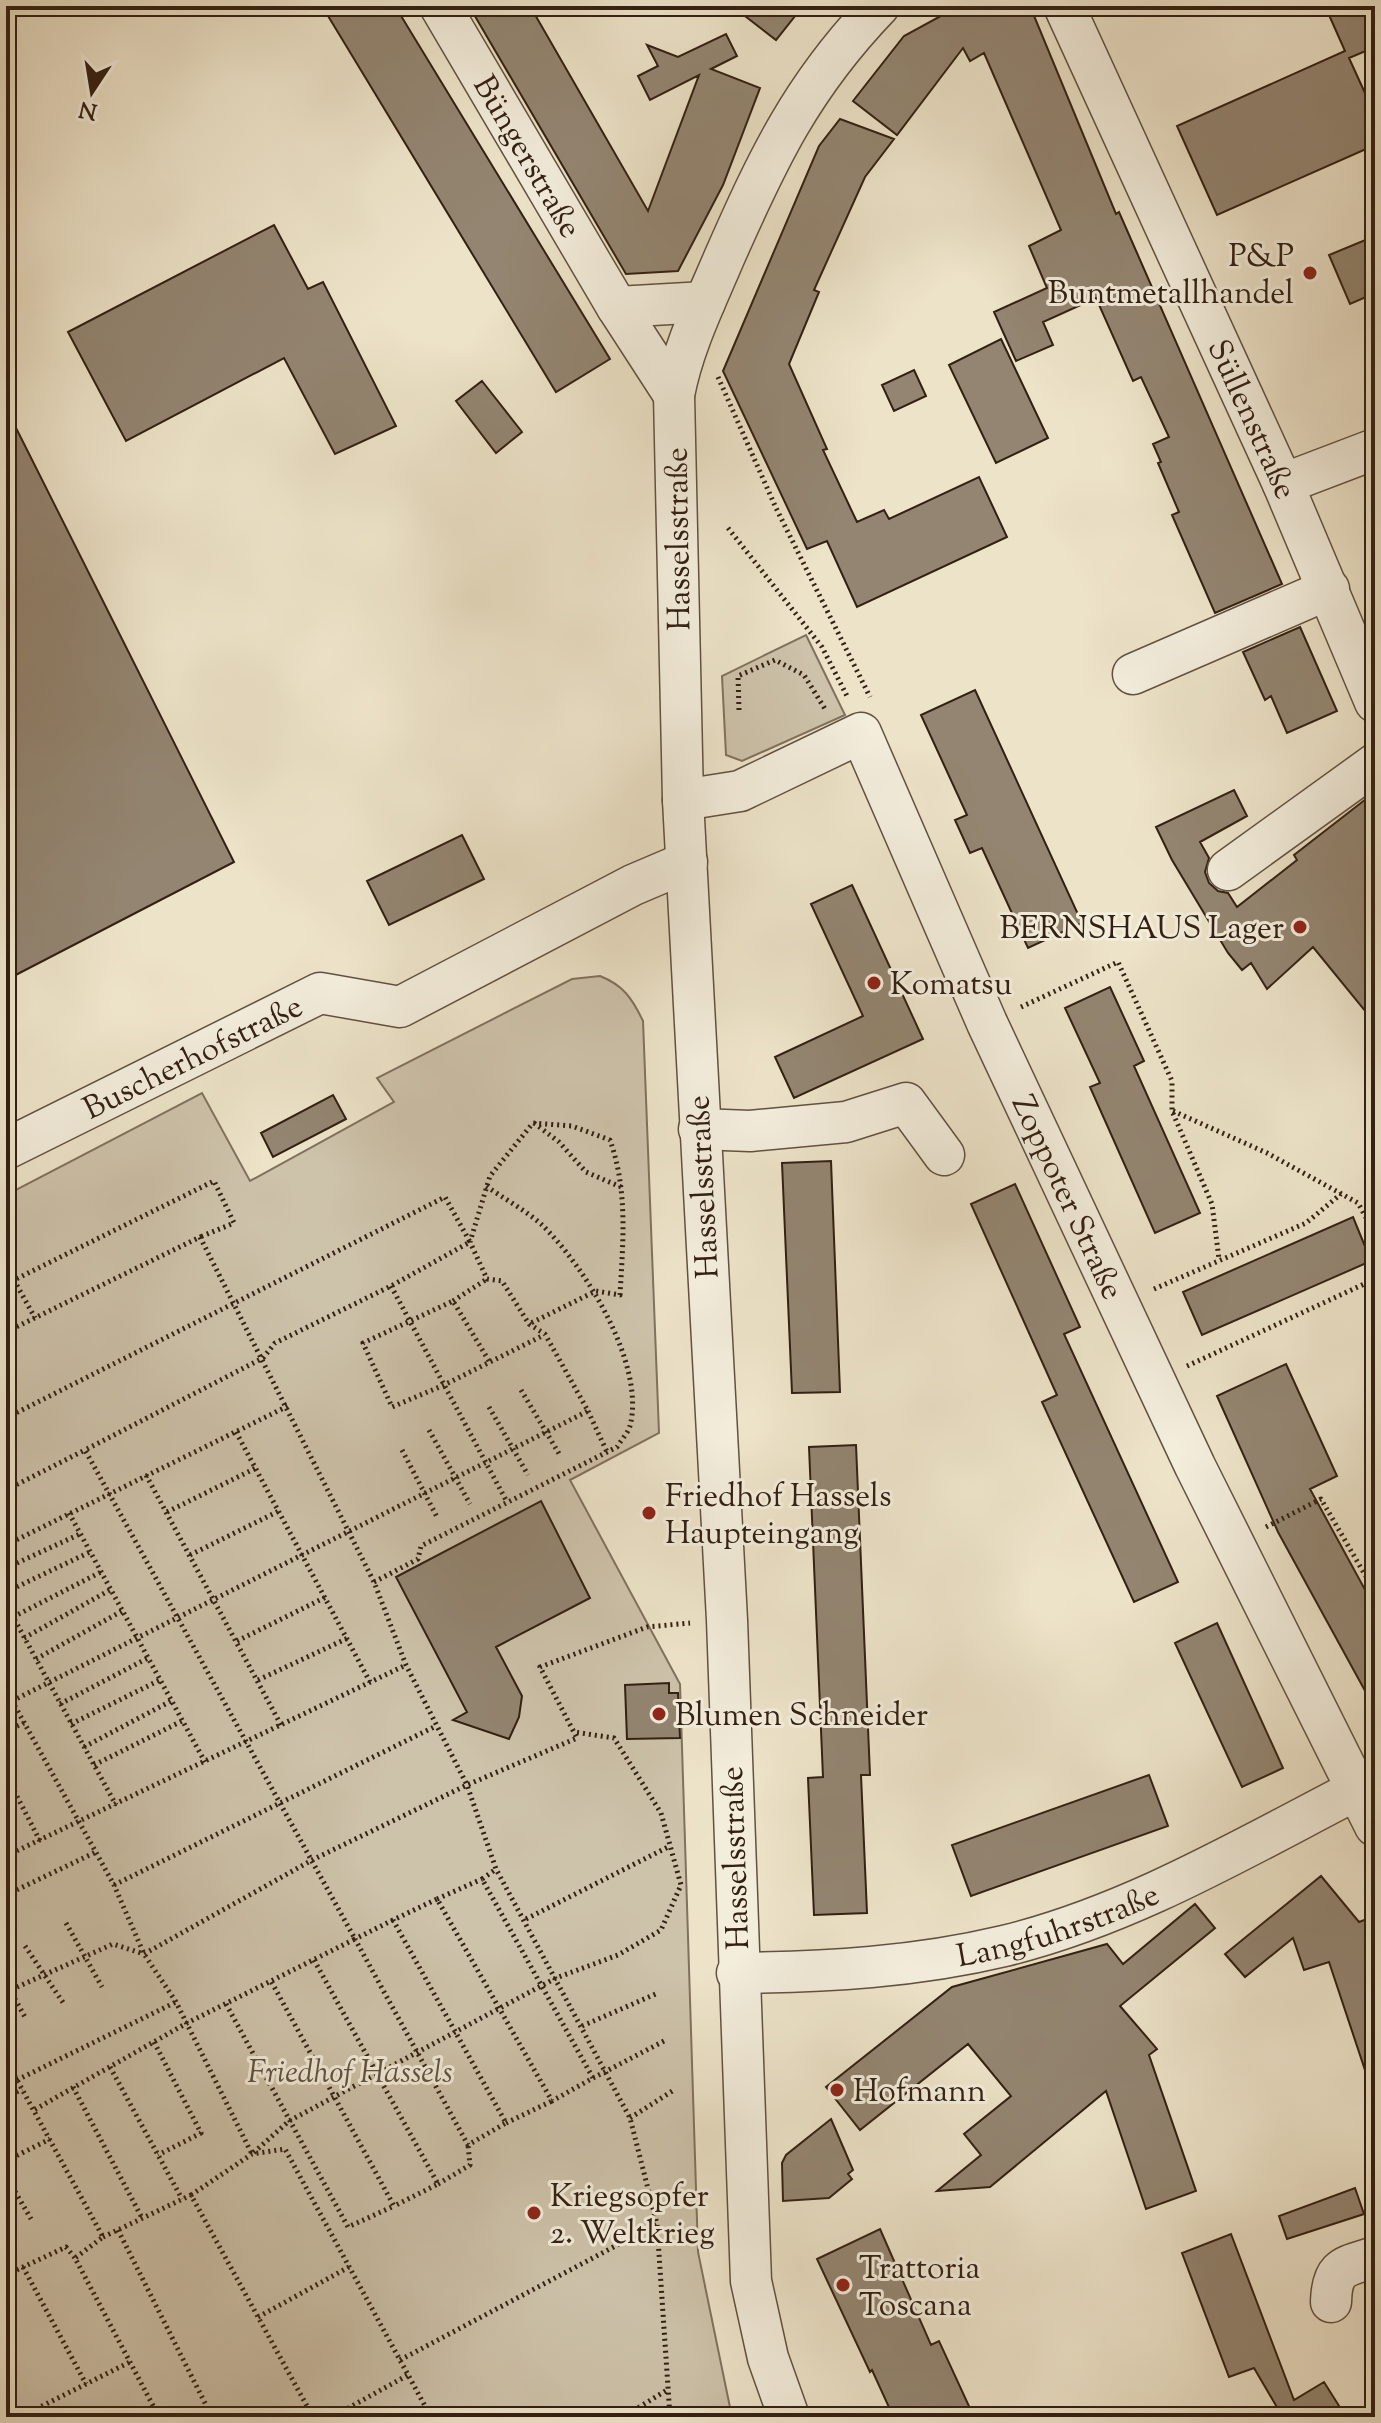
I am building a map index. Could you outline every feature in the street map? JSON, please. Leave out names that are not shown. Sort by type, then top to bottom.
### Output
[{"type":"street","name":"Büngerstraße","points":[[440,6],[617,307],[674,395]]},
{"type":"street","name":"Hasselsstraße","points":[[789,2417],[768,2358],[751,2281],[737,1973],[727,1620],[683,800],[674,395],[685,352],[767,161],[800,101],[838,48],[879,6]]},
{"type":"street","name":"Süllenstraße","points":[[1064,6],[1283,484],[1374,696]]},
{"type":"street","points":[[617,307],[705,302]]},
{"type":"street","points":[[1283,484],[1375,449]]},
{"type":"street","points":[[1133,674],[1329,589]]},
{"type":"street","points":[[683,800],[740,791],[852,737]]},
{"type":"street","name":"Zoppoter Straße","points":[[852,737],[1233,1544],[1354,1791],[1375,1826]]},
{"type":"street","points":[[1228,870],[1375,764]]},
{"type":"street","name":"Buscherhofstraße","points":[[6,1149],[320,993],[400,1007],[633,885],[687,862]]},
{"type":"street","points":[[699,1129],[750,1131],[846,1122],[906,1103],[944,1155]]},
{"type":"street","name":"Langfuhrstraße","points":[[737,1973],[905,1964],[1005,1946],[1096,1916],[1197,1873],[1354,1791]]},
{"type":"street","points":[[1331,2302],[1332,2282],[1338,2271],[1375,2257]]},
{"type":"path","points":[[685,352],[713,364],[776,508],[870,698],[852,737]]},
{"type":"path","points":[[728,528],[822,647],[853,706],[852,737]]},
{"type":"path","points":[[739,710],[738,676],[775,660],[804,675],[852,737]]},
{"type":"path","points":[[987,1023],[1118,962],[1172,1081],[1172,1111],[1212,1204],[1219,1259]]},
{"type":"path","points":[[1172,1111],[1267,1153],[1358,1203],[1375,1234]]},
{"type":"path","points":[[6,1490],[263,1358],[275,1343],[391,1286],[470,1242],[486,1186],[533,1123]]},
{"type":"path","points":[[529,1324],[596,1291],[620,1295],[625,1231],[620,1169],[610,1140],[572,1126],[533,1123]]},
{"type":"path","points":[[533,1123],[559,1142],[586,1172],[621,1188]]},
{"type":"path","points":[[6,1284],[214,1181],[234,1223],[6,1332]]},
{"type":"path","points":[[374,1582],[418,1559],[421,1546],[617,1447],[630,1427],[632,1394],[617,1336],[596,1291],[541,1224],[486,1186]]},
{"type":"path","points":[[1120,1305],[1306,1223],[1341,1194]]},
{"type":"path","points":[[6,1418],[445,1197],[487,1279]]},
{"type":"path","points":[[200,1237],[288,1406],[374,1582],[434,1727],[467,1785],[496,1869],[526,1919],[630,2118],[657,2224],[670,2417]]},
{"type":"path","points":[[545,1334],[444,1385],[392,1407],[363,1343],[453,1301],[487,1279],[502,1281],[529,1324],[545,1334],[607,1452]]},
{"type":"path","points":[[1156,1380],[1375,1279]]},
{"type":"path","points":[[14,1280],[35,1318]]},
{"type":"path","points":[[391,1286],[507,1502]]},
{"type":"path","points":[[453,1301],[489,1361]]},
{"type":"path","points":[[521,1390],[561,1457]]},
{"type":"path","points":[[6,1545],[288,1406]]},
{"type":"path","points":[[489,1407],[528,1475]]},
{"type":"path","points":[[12,1701],[588,1411]]},
{"type":"path","points":[[429,1430],[470,1504]]},
{"type":"path","points":[[236,1432],[370,1682]]},
{"type":"path","points":[[85,1450],[279,1802],[314,1859],[468,2145],[470,2165],[438,2184],[348,2227],[226,2004]]},
{"type":"path","points":[[402,1450],[437,1517]]},
{"type":"path","points":[[167,1512],[256,1468]]},
{"type":"path","points":[[146,1475],[281,1725]]},
{"type":"path","points":[[1233,1544],[1321,1499],[1375,1592]]},
{"type":"path","points":[[190,1555],[279,1511]]},
{"type":"path","points":[[69,1513],[205,1762]]},
{"type":"path","points":[[6,1568],[80,1534]]},
{"type":"path","points":[[6,1592],[90,1552]]},
{"type":"path","points":[[13,1617],[101,1572]]},
{"type":"path","points":[[24,1638],[110,1590]]},
{"type":"path","points":[[237,1641],[326,1597]]},
{"type":"path","points":[[6,1604],[116,1805]]},
{"type":"path","points":[[35,1659],[122,1611]]},
{"type":"path","points":[[9,1991],[113,1944],[144,1954],[314,1859],[467,1785],[577,1738],[540,1667],[647,1627],[727,1620]]},
{"type":"path","points":[[258,1681],[348,1638]]},
{"type":"path","points":[[60,1704],[148,1658]]},
{"type":"path","points":[[6,1856],[406,1665]]},
{"type":"path","points":[[71,1724],[160,1680]]},
{"type":"path","points":[[6,1690],[114,1885],[144,1954],[176,2002],[252,2154]]},
{"type":"path","points":[[84,1747],[171,1701]]},
{"type":"path","points":[[94,1765],[182,1721]]},
{"type":"path","points":[[6,1731],[24,1723]]},
{"type":"path","points":[[114,1885],[434,1727]]},
{"type":"path","points":[[75,2258],[103,2237],[191,2195],[252,2154],[289,2121],[543,1988],[556,1978],[618,1955],[661,1930],[681,1885],[661,1813],[614,1738],[574,1732]]},
{"type":"path","points":[[6,1775],[40,1841]]},
{"type":"path","points":[[526,1919],[670,1846]]},
{"type":"path","points":[[6,1895],[96,1852]]},
{"type":"path","points":[[34,2110],[187,2023],[482,1879],[496,1869]]},
{"type":"path","points":[[482,1879],[593,2078]]},
{"type":"path","points":[[437,1899],[552,2101]]},
{"type":"path","points":[[393,1920],[506,2123]]},
{"type":"path","points":[[66,1923],[102,1987]]},
{"type":"path","points":[[25,1946],[64,2004]]},
{"type":"path","points":[[314,1960],[438,2184]]},
{"type":"path","points":[[271,1981],[394,2206]]},
{"type":"path","points":[[6,1983],[25,2017]]},
{"type":"path","points":[[582,2026],[658,1993]]},
{"type":"path","points":[[17,2080],[176,2002]]},
{"type":"path","points":[[468,2145],[666,2040]]},
{"type":"path","points":[[154,2042],[201,2133],[158,2155]]},
{"type":"path","points":[[6,2060],[103,2237]]},
{"type":"path","points":[[110,2067],[182,2199]]},
{"type":"path","points":[[73,2087],[142,2218]]},
{"type":"path","points":[[6,2098],[22,2089]]},
{"type":"path","points":[[630,2118],[674,2090]]},
{"type":"path","points":[[6,2161],[50,2139]]},
{"type":"path","points":[[252,2154],[285,2149],[431,2417]]},
{"type":"path","points":[[6,2176],[31,2219]]},
{"type":"path","points":[[191,2195],[312,2417]]},
{"type":"path","points":[[400,2360],[657,2224]]},
{"type":"path","points":[[118,2230],[212,2417]]},
{"type":"path","points":[[6,2275],[66,2247],[75,2258],[159,2417]]},
{"type":"path","points":[[23,2267],[86,2384]]},
{"type":"path","points":[[258,2317],[349,2267]]},
{"type":"path","points":[[20,2417],[130,2362]]},
{"type":"path","points":[[332,2417],[408,2375]]},
{"type":"path","points":[[623,2417],[667,2390]]},
{"type":"green space","points":[[806,635],[845,715],[742,761],[726,755],[722,676]]},
{"type":"green space","name":"Friedhof Hassels","points":[[600,976],[626,993],[643,1021],[659,1433],[570,1480],[680,1684],[698,2252],[732,2417],[6,2417],[6,1195],[202,1093],[250,1181],[394,1102],[377,1078],[572,979]]},
{"type":"building","points":[[322,6],[395,6],[610,359],[556,392]]},
{"type":"building","points":[[469,6],[530,6],[648,211],[699,75],[650,100],[638,76],[658,66],[647,45],[678,57],[726,34],[737,56],[711,69],[760,88],[723,185],[678,271],[626,274]]},
{"type":"building","points":[[732,6],[803,6],[776,40]]},
{"type":"building","points":[[959,6],[1030,6],[1116,214],[1119,212],[1282,584],[1215,613],[1172,515],[1179,512],[1153,444],[1169,437],[1141,377],[1133,381],[1096,298],[1043,322],[1053,345],[1016,361],[994,312],[1047,288],[1029,246],[1061,230],[984,53],[970,61],[963,48],[897,135],[853,101],[904,36]]},
{"type":"building","points":[[1325,6],[1375,6],[1375,47],[1349,58],[1375,115],[1375,145],[1217,215],[1177,126],[1345,51]]},
{"type":"building","points":[[840,119],[894,139],[865,177],[814,290],[819,292],[789,364],[827,449],[823,450],[857,522],[884,510],[889,519],[979,477],[1007,537],[857,607],[827,541],[807,549],[723,371],[819,146]]},
{"type":"building","points":[[274,225],[308,289],[323,282],[396,426],[335,454],[284,358],[126,441],[68,332]]},
{"type":"building","points":[[1375,236],[1375,293],[1350,304],[1329,255]]},
{"type":"building","points":[[1001,339],[1048,438],[996,463],[949,365]]},
{"type":"building","points":[[914,370],[926,396],[894,411],[882,385]]},
{"type":"building","points":[[482,381],[522,432],[496,453],[456,401]]},
{"type":"building","points":[[6,408],[234,862],[6,980]]},
{"type":"building","points":[[1300,627],[1337,711],[1287,733],[1271,696],[1265,700],[1243,652]]},
{"type":"building","points":[[975,690],[1082,923],[1028,948],[982,848],[970,853],[955,820],[967,815],[921,715]]},
{"type":"building","points":[[1234,790],[1247,816],[1200,842],[1209,858],[1205,872],[1209,883],[1218,891],[1228,893],[1237,907],[1297,860],[1294,855],[1375,792],[1375,1023],[1313,947],[1267,989],[1251,963],[1242,970],[1228,953],[1172,860],[1156,827]]},
{"type":"building","points":[[462,835],[484,879],[389,925],[367,881]]},
{"type":"building","points":[[852,885],[923,1039],[794,1098],[775,1057],[863,1016],[811,904]]},
{"type":"building","points":[[1110,987],[1144,1061],[1134,1066],[1200,1213],[1155,1233],[1090,1087],[1100,1083],[1065,1008]]},
{"type":"building","points":[[333,1095],[346,1119],[273,1157],[261,1133]]},
{"type":"building","points":[[831,1161],[840,1392],[792,1393],[782,1163]]},
{"type":"building","points":[[1015,1184],[1080,1327],[1064,1334],[1178,1582],[1134,1602],[1042,1402],[1057,1395],[971,1204]]},
{"type":"building","points":[[1353,1217],[1371,1261],[1202,1335],[1183,1292]]},
{"type":"building","points":[[1286,1364],[1337,1476],[1310,1489],[1375,1608],[1375,1709],[1278,1532],[1217,1396]]},
{"type":"building","points":[[856,1445],[870,1775],[861,1775],[867,1913],[814,1915],[808,1778],[823,1777],[809,1447]]},
{"type":"building","points":[[541,1501],[590,1598],[496,1647],[522,1696],[519,1717],[509,1739],[453,1720],[467,1712],[396,1577]]},
{"type":"building","points":[[1217,1623],[1283,1768],[1242,1787],[1175,1643]]},
{"type":"building","points":[[669,1683],[669,1693],[678,1693],[680,1738],[627,1739],[625,1685]]},
{"type":"building","points":[[1149,1775],[1168,1826],[971,1896],[952,1845]]},
{"type":"building","points":[[1321,1876],[1359,1922],[1375,1916],[1375,2084],[1370,2085],[1329,1962],[1304,1970],[1293,1938],[1245,1977],[1225,1954]]},
{"type":"building","points":[[1195,1904],[1215,1928],[1120,2006],[1157,2049],[1149,2055],[1196,2191],[1146,2209],[1106,2091],[990,2187],[937,2191],[981,2155],[964,2134],[1011,2096],[968,2044],[860,2130],[826,2087],[952,1987],[1107,1944],[1123,1964]]},
{"type":"building","points":[[831,2119],[853,2170],[848,2174],[852,2179],[829,2198],[783,2201],[782,2163],[786,2155]]},
{"type":"building","points":[[1355,2188],[1364,2214],[1287,2239],[1279,2216]]},
{"type":"building","points":[[880,2229],[931,2345],[939,2341],[974,2417],[889,2417],[893,2416],[817,2259]]},
{"type":"building","points":[[1231,2234],[1294,2400],[1324,2382],[1346,2417],[1265,2417],[1278,2409],[1254,2368],[1229,2377],[1182,2253]]},
{"type":"place","name":"P&P Buntmetallhandel","points":[[1310,273]]},
{"type":"place","name":"BERNSHAUS Lager","points":[[1300,927]]},
{"type":"place","name":"Komatsu","points":[[874,983]]},
{"type":"place","name":"Friedhof Hassels Haupteingang","points":[[649,1513]]},
{"type":"place","name":"Blumen Schneider","points":[[659,1714]]},
{"type":"place","name":"Hofmann","points":[[837,2090]]},
{"type":"place","name":"Kriegsopfer 2. Weltkrieg","points":[[534,2213]]},
{"type":"place","name":"Trattoria Toscana","points":[[843,2285]]}]
